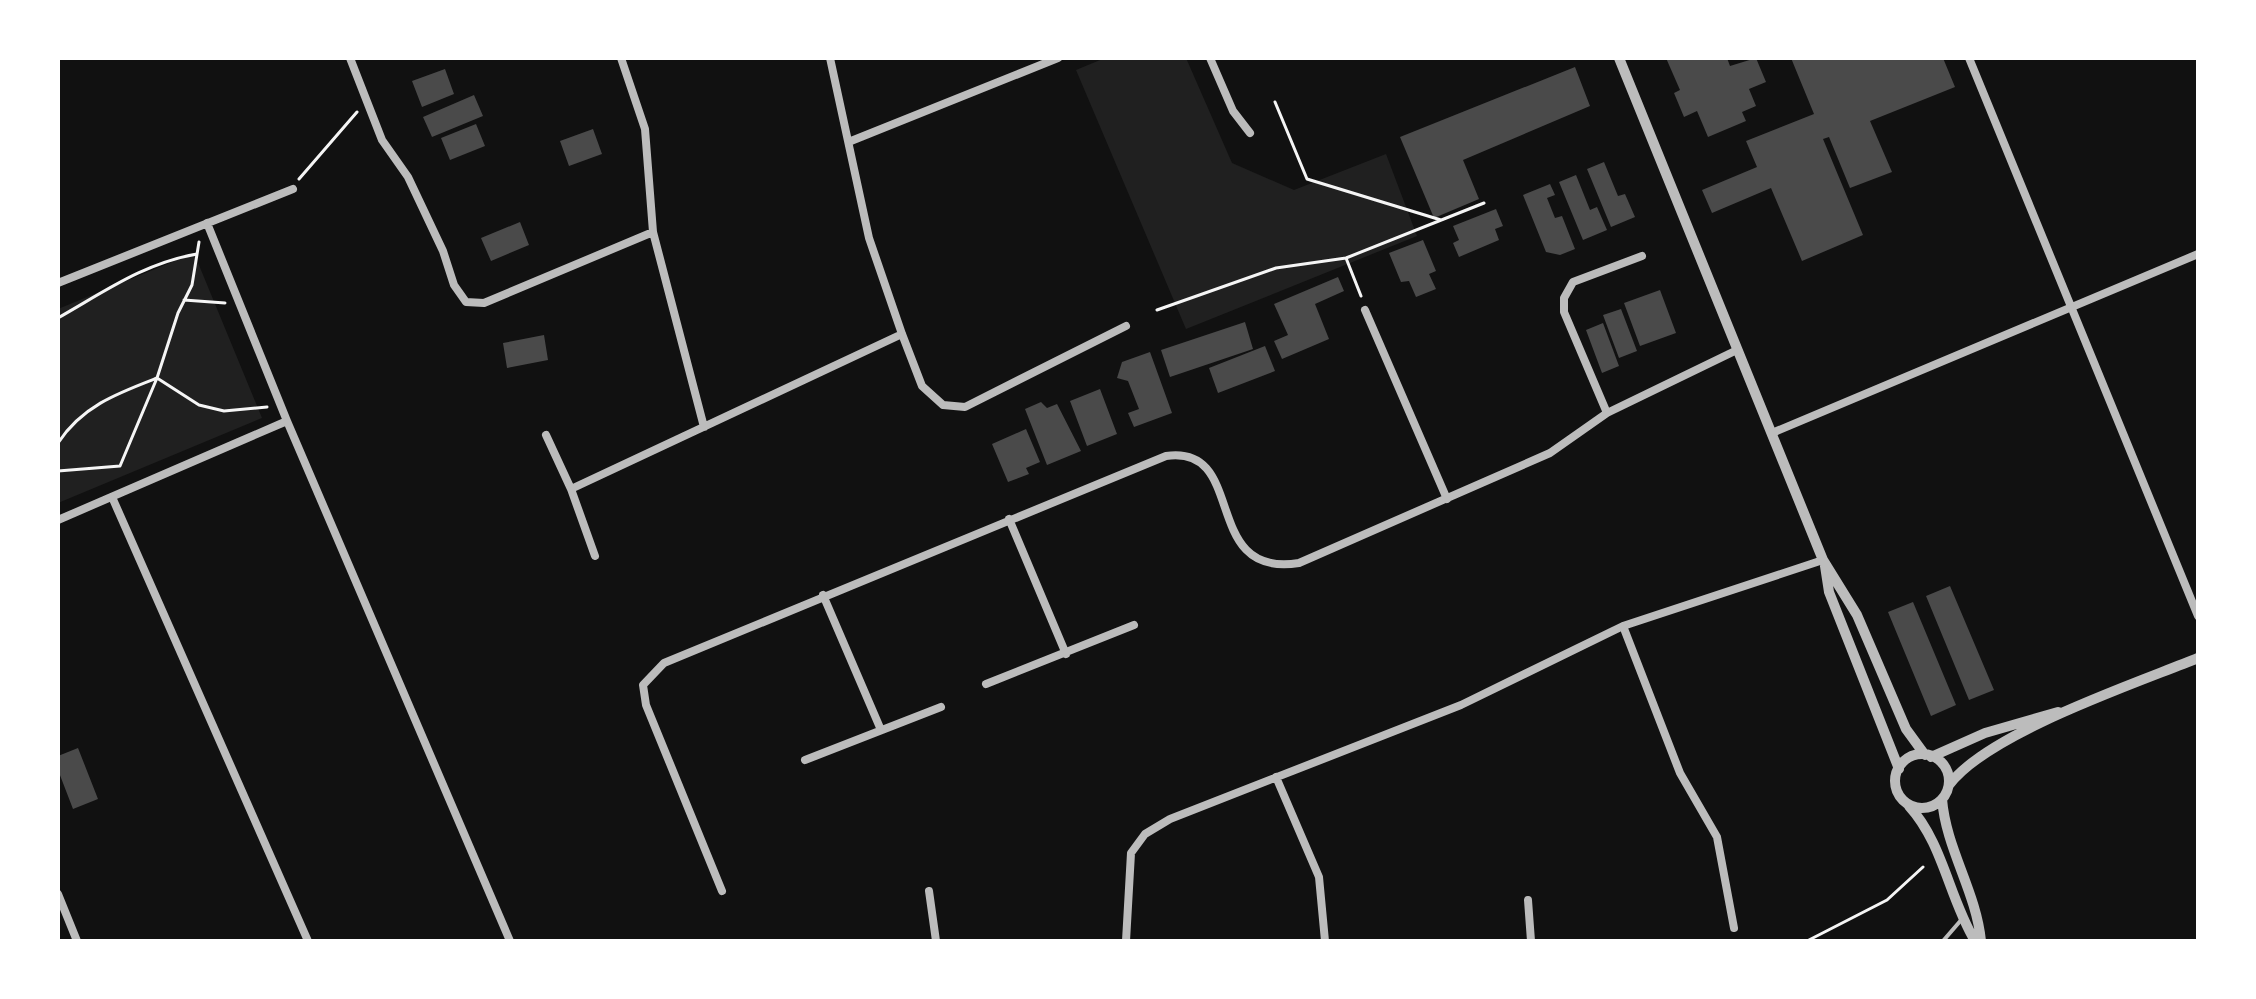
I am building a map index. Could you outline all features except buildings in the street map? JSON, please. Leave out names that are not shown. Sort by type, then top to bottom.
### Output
[{"type":"street","points":[[350,58],[382,140],[408,177],[443,251],[454,285],[466,302],[484,303],[653,232]]},
{"type":"street","points":[[621,58],[645,129],[653,232],[704,427]]},
{"type":"street","points":[[830,58],[851,141],[869,238],[922,386],[943,405],[965,407],[1126,326]]},
{"type":"street","points":[[851,141],[1058,58]]},
{"type":"street","points":[[1210,58],[1233,111],[1250,133]]},
{"type":"street","points":[[1619,58],[1823,560],[1857,615],[1906,729],[1928,756],[1943,764],[1949,785]]},
{"type":"street","points":[[1969,58],[2198,616]]},
{"type":"street","points":[[58,283],[293,189]]},
{"type":"street","points":[[207,223],[287,421],[510,941]]},
{"type":"street","points":[[1772,433],[2198,254]]},
{"type":"street","points":[[1607,413],[1564,312],[1564,298],[1573,282],[1642,256]]},
{"type":"street","points":[[1365,310],[1447,499]]},
{"type":"street","points":[[571,489],[902,334]]},
{"type":"street","points":[[722,891],[646,705],[643,685],[664,663],[1009,519],[1166,456],[1184,453],[1199,460],[1212,476],[1244,550],[1256,561],[1276,567],[1299,563],[1550,453],[1607,413],[1737,350]]},
{"type":"street","points":[[58,520],[287,421]]},
{"type":"street","points":[[546,435],[571,489],[595,556]]},
{"type":"street","points":[[112,497],[308,941]]},
{"type":"street","points":[[1009,519],[1066,654]]},
{"type":"street","points":[[1126,941],[1131,853],[1145,834],[1170,819],[1461,705],[1623,626],[1823,560]]},
{"type":"street","points":[[1823,560],[1829,592],[1899,769]]},
{"type":"street","points":[[823,595],[881,730]]},
{"type":"street","points":[[986,684],[1134,625]]},
{"type":"street","points":[[1623,626],[1680,773],[1717,837],[1734,928]]},
{"type":"street","points":[[1908,804],[1928,808],[1942,799],[1962,767],[2071,709],[2198,658]]},
{"type":"street","points":[[805,760],[941,707]]},
{"type":"street","points":[[1978,941],[1962,919],[1925,823],[1896,788],[1899,769],[1905,761],[1928,756],[2015,723],[2071,709]]},
{"type":"street","points":[[1276,777],[1319,877],[1325,941]]},
{"type":"street","points":[[1942,799],[1944,824],[1978,912],[1978,941]]},
{"type":"street","points":[[929,891],[936,941]]},
{"type":"street","points":[[58,894],[61,911],[77,941]]},
{"type":"street","points":[[1528,900],[1531,941]]},
{"type":"lane","points":[[1943,941],[1962,919]]},
{"type":"path","points":[[293,189],[303,171],[367,101]]},
{"type":"path","points":[[1275,102],[1307,179],[1441,220]]},
{"type":"path","points":[[1157,310],[1276,268],[1346,258],[1484,203]]},
{"type":"path","points":[[58,471],[120,466],[192,285],[199,242]]},
{"type":"path","points":[[58,318],[121,279],[168,259],[197,254]]},
{"type":"path","points":[[1346,258],[1361,296]]},
{"type":"path","points":[[184,300],[240,304]]},
{"type":"path","points":[[157,378],[199,405],[224,411],[267,407]]},
{"type":"path","points":[[58,443],[73,424],[105,397],[157,378]]},
{"type":"path","points":[[1807,941],[1887,900],[1923,867]]},
{"type":"shaded area","points":[[1105,58],[1186,58],[1232,163],[1294,190],[1386,154],[1417,236],[1186,329],[1076,70]]},
{"type":"shaded area","points":[[194,253],[262,418],[58,503],[58,309]]}]
